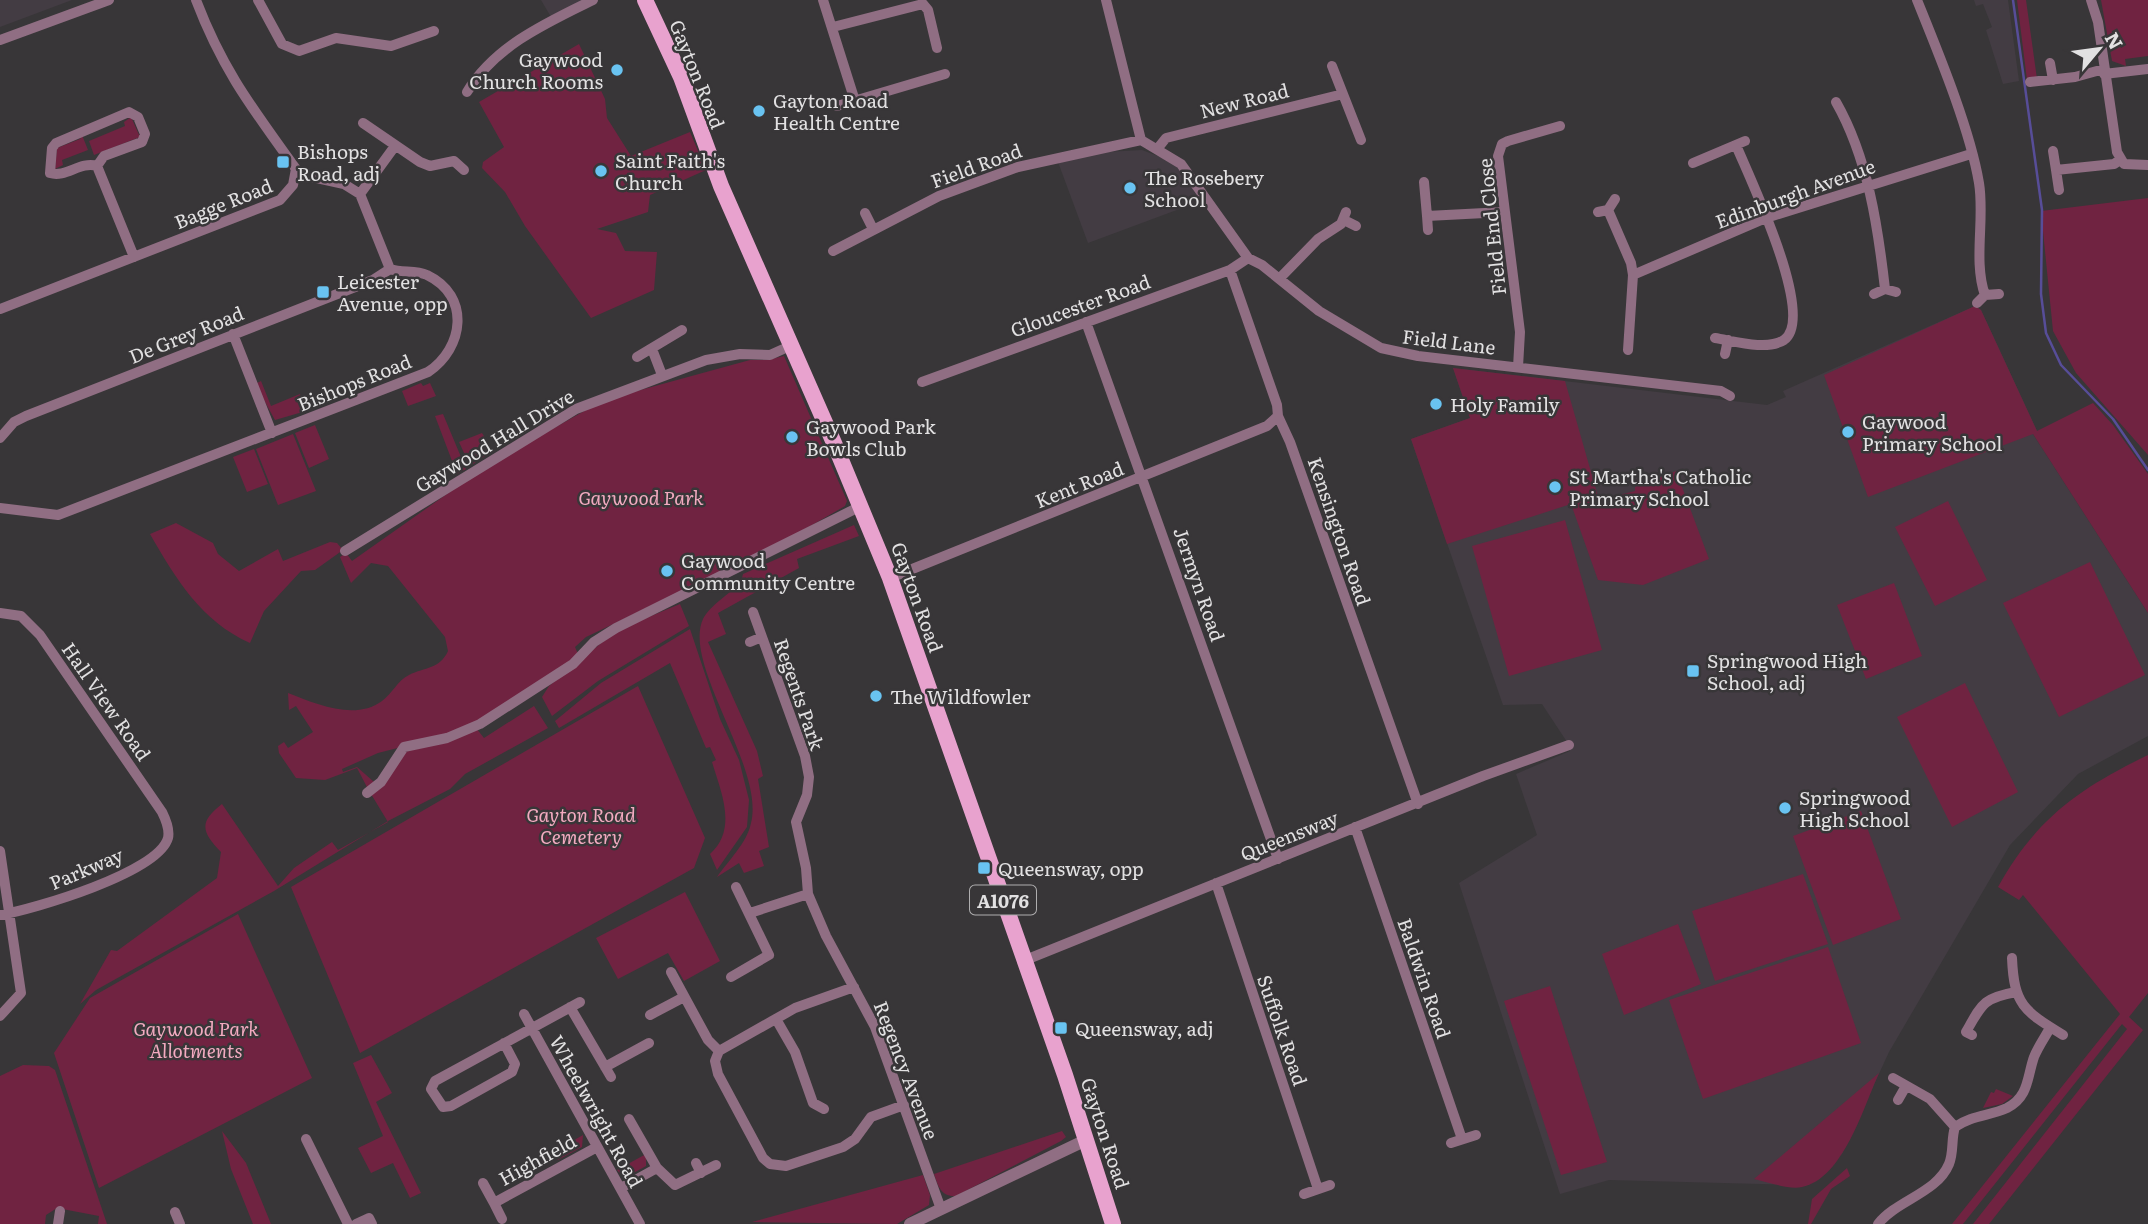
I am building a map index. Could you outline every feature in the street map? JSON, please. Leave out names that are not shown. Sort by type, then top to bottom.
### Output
[{"type":"main road","name":"Gayton Road","points":[[645,0],[681,78],[716,176],[890,578],[1113,1224]]},
{"type":"street","points":[[0,40],[109,0]]},
{"type":"street","name":"Bagge Road","points":[[0,309],[280,200],[293,185],[296,169],[237,87],[214,44],[196,0]]},
{"type":"street","points":[[258,0],[282,44],[299,51],[336,38],[390,46],[434,31]]},
{"type":"street","points":[[467,92],[477,75],[512,45],[593,0]]},
{"type":"street","points":[[823,0],[855,101]]},
{"type":"street","points":[[1106,0],[1141,140]]},
{"type":"street","points":[[1917,0],[1971,154],[1982,204],[1980,274],[1985,295]]},
{"type":"street","points":[[2091,0],[2098,22],[2120,160],[2130,166],[2148,165]]},
{"type":"street","points":[[833,27],[923,4],[928,10],[937,48]]},
{"type":"street","points":[[2050,63],[2053,80]]},
{"type":"street","points":[[1332,66],[1361,140]]},
{"type":"street","points":[[2030,82],[2148,69]]},
{"type":"street","points":[[837,106],[945,74]]},
{"type":"street","name":"New Road","points":[[1158,148],[1166,138],[1343,94]]},
{"type":"street","points":[[1836,102],[1866,185],[1891,290],[1874,294]]},
{"type":"street","points":[[129,112],[136,114],[145,139],[104,156],[97,166],[83,165],[57,175],[48,169],[56,143],[129,112]]},
{"type":"street","points":[[363,123],[430,166],[454,161],[464,170]]},
{"type":"street","name":"Field End Close","points":[[1518,367],[1520,332],[1498,156],[1502,144],[1560,126]]},
{"type":"street","name":"Field Lane","points":[[1141,140],[1181,164],[1248,258],[1340,325],[1381,348],[1418,356],[1704,388],[1730,396]]},
{"type":"street","name":"Field Road","points":[[834,251],[939,196],[1018,167],[1141,140]]},
{"type":"street","points":[[1693,163],[1740,143],[1785,270],[1794,312],[1793,329],[1784,340],[1770,345],[1715,338]]},
{"type":"street","points":[[360,194],[395,146]]},
{"type":"street","points":[[2053,151],[2059,190]]},
{"type":"street","name":"Edinburgh Avenue","points":[[1633,275],[1766,218],[1971,154]]},
{"type":"street","points":[[2056,170],[2114,164],[2120,160]]},
{"type":"street","points":[[97,166],[134,257]]},
{"type":"street","points":[[296,169],[303,175],[344,184],[360,194],[390,269]]},
{"type":"street","points":[[1424,182],[1428,230]]},
{"type":"street","points":[[1615,199],[1603,211],[1633,275],[1628,350]]},
{"type":"street","points":[[1427,216],[1504,212]]},
{"type":"street","points":[[865,213],[873,229]]},
{"type":"street","points":[[1279,279],[1345,216],[1356,226]]},
{"type":"street","name":"Gloucester Road","points":[[922,382],[1230,270],[1248,258]]},
{"type":"street","name":"De Grey Road","points":[[1,434],[26,416],[373,280],[390,269]]},
{"type":"street","name":"Bishops Road","points":[[0,509],[58,515],[428,372],[447,357],[458,333],[454,305],[448,292],[429,276],[390,269]]},
{"type":"street","name":"Kensington Road","points":[[1230,270],[1278,405],[1278,416],[1290,442],[1418,804]]},
{"type":"street","points":[[1976,303],[1985,295],[1999,295]]},
{"type":"street","name":"Jermyn Road","points":[[1086,322],[1144,476],[1278,859]]},
{"type":"street","points":[[637,357],[682,330]]},
{"type":"street","points":[[233,334],[272,433]]},
{"type":"street","points":[[1726,354],[1728,340]]},
{"type":"street","name":"Gaywood Hall Drive","points":[[345,551],[553,421],[662,375],[715,358],[740,354],[770,355],[790,346]]},
{"type":"street","points":[[652,349],[662,375]]},
{"type":"street","name":"Kent Road","points":[[890,578],[1267,426],[1278,416]]},
{"type":"street","points":[[367,793],[381,782],[404,747],[464,733],[573,664],[594,642],[615,628],[861,506]]},
{"type":"street","name":"Regents Park","points":[[753,612],[805,756],[809,777],[807,795],[796,822],[806,868]]},
{"type":"street","name":"Hall View Road","points":[[0,613],[21,616],[40,635],[162,812],[168,829]]},
{"type":"street","points":[[750,642],[762,637]]},
{"type":"street","name":"Queensway","points":[[1023,961],[1356,827],[1569,746]]},
{"type":"street","name":"Baldwin Road","points":[[1356,827],[1462,1139]]},
{"type":"street","name":"Parkway","points":[[4,914],[82,892],[142,863],[163,846],[168,829]]},
{"type":"street","points":[[0,851],[4,914],[20,993],[0,1016]]},
{"type":"street","name":"Regency Avenue","points":[[806,868],[808,894],[826,936],[875,1027],[941,1209]]},
{"type":"street","name":"Suffolk Road","points":[[1216,883],[1318,1189]]},
{"type":"street","points":[[731,977],[769,955],[736,887]]},
{"type":"street","points":[[750,913],[808,894]]},
{"type":"street","points":[[2012,958],[2016,992],[2026,1012],[2063,1035]]},
{"type":"street","points":[[671,972],[708,1040],[719,1051]]},
{"type":"street","points":[[854,987],[801,1005],[719,1051],[715,1060],[718,1074],[763,1158],[770,1164],[786,1166],[848,1145],[871,1117],[904,1105]]},
{"type":"street","points":[[1972,1035],[1966,1032],[1984,1002],[1992,996],[2016,992]]},
{"type":"street","points":[[650,1016],[684,997]]},
{"type":"street","points":[[505,1044],[515,1064],[512,1072],[452,1106],[443,1107],[436,1100],[431,1089],[435,1081],[575,1004],[611,1077]]},
{"type":"street","name":"Wheelwright Road","points":[[524,1014],[640,1224]]},
{"type":"street","points":[[776,1019],[795,1052],[813,1103],[824,1110]]},
{"type":"street","points":[[1955,1127],[1966,1119],[2004,1109],[2020,1098],[2029,1080],[2035,1054],[2050,1028]]},
{"type":"street","points":[[605,1067],[649,1043]]},
{"type":"street","points":[[1878,1224],[1892,1210],[1939,1179],[1952,1154],[1955,1127],[1937,1106],[1892,1078]]},
{"type":"street","points":[[1898,1100],[1906,1086]]},
{"type":"street","points":[[629,1119],[657,1168],[675,1185],[716,1165]]},
{"type":"street","points":[[1451,1143],[1476,1135]]},
{"type":"street","points":[[306,1139],[348,1224]]},
{"type":"street","points":[[910,1224],[1086,1140]]},
{"type":"street","name":"Highfield","points":[[494,1203],[597,1147]]},
{"type":"street","points":[[695,1163],[701,1173]]},
{"type":"street","points":[[621,1188],[657,1168]]},
{"type":"street","name":"Highfield","points":[[483,1183],[502,1219]]},
{"type":"street","points":[[1304,1194],[1330,1185]]},
{"type":"street","points":[[175,1212],[180,1224]]},
{"type":"street","points":[[356,1224],[369,1217],[372,1224]]},
{"type":"street","points":[[46,1220],[59,1219]]},
{"type":"shaded area","points":[[0,0],[72,0],[0,27]]},
{"type":"shaded area","points":[[541,0],[587,0],[551,17]]},
{"type":"shaded area","points":[[1974,0],[2008,0],[2019,81],[2003,84],[1986,30],[1992,27],[1983,4],[1976,6]]},
{"type":"shaded area","name":"The Rosebery School","points":[[1142,150],[1174,162],[1201,201],[1088,243],[1058,162],[1105,152]]},
{"type":"shaded area","name":"Springwood High School","points":[[1975,306],[1981,310],[2037,431],[2033,434],[2148,613],[2148,736],[2078,774],[2010,845],[1889,1052],[1842,1154],[1797,1185],[1609,1180],[1560,1194],[1459,883],[1537,835],[1516,774],[1570,751],[1569,745],[1542,704],[1503,705],[1411,439],[1470,418],[1453,368],[1767,405],[1786,397],[1783,391]]},
{"type":"green space","points":[[2017,0],[2026,0],[2037,79],[2027,80]]},
{"type":"green space","points":[[2101,0],[2148,0],[2148,56],[2125,59],[2126,66],[2112,61]]},
{"type":"green space","points":[[579,44],[605,99],[607,118],[631,156],[690,132],[706,170],[650,195],[648,212],[597,229],[616,233],[625,251],[657,252],[654,290],[591,318],[525,226],[505,192],[482,168],[483,162],[504,147],[479,102]]},
{"type":"green space","points":[[131,117],[140,137],[94,155],[89,141],[125,126],[124,122]]},
{"type":"green space","points":[[82,135],[88,150],[62,160],[63,165],[55,169],[57,148],[80,139]]},
{"type":"green space","points":[[2148,198],[2148,455],[2076,373],[2053,331],[2041,211]]},
{"type":"green space","points":[[1975,306],[1981,310],[2037,431],[2093,403],[2113,425],[2148,474],[2148,613],[2033,434],[1868,497],[1824,375]]},
{"type":"green space","name":"Gaywood Park","points":[[784,356],[847,501],[845,506],[769,550],[586,637],[575,647],[578,654],[572,662],[464,731],[378,753],[342,769],[343,772],[357,767],[374,782],[368,789],[357,768],[325,780],[296,778],[279,753],[278,746],[284,742],[288,748],[313,732],[296,706],[289,710],[288,693],[335,709],[360,710],[382,701],[405,678],[432,667],[445,657],[448,651],[445,637],[388,566],[371,563],[351,583],[340,557],[346,553],[352,561],[488,465],[604,400],[750,360]]},
{"type":"green space","name":"St Martha's Catholic Primary School","points":[[1453,368],[1565,381],[1599,500],[1635,491],[1635,487],[1676,471],[1709,559],[1643,585],[1598,580],[1571,504],[1447,544],[1411,439],[1470,418]]},
{"type":"green space","points":[[261,381],[271,406],[300,394],[306,411],[275,420],[255,384]]},
{"type":"green space","points":[[421,383],[423,386],[430,383],[436,396],[408,406],[402,391]]},
{"type":"green space","points":[[443,414],[466,469],[457,474],[435,416]]},
{"type":"green space","points":[[315,425],[329,459],[309,468],[295,433]]},
{"type":"green space","points":[[482,433],[493,451],[470,466],[459,442]]},
{"type":"green space","points":[[293,434],[316,491],[278,505],[256,449]]},
{"type":"green space","points":[[254,449],[268,484],[247,492],[233,457]]},
{"type":"green space","points":[[1948,501],[1987,580],[1935,606],[1895,527]]},
{"type":"green space","points":[[1565,520],[1602,650],[1509,676],[1472,546]]},
{"type":"green space","points":[[176,523],[213,543],[218,554],[239,571],[278,549],[283,561],[330,542],[337,543],[343,550],[315,570],[301,571],[264,611],[250,643],[217,623],[191,597],[150,534]]},
{"type":"green space","points":[[854,525],[859,536],[797,559],[799,568],[718,613],[726,634],[708,642],[757,751],[763,776],[758,779],[769,847],[759,851],[764,866],[744,873],[739,863],[717,877],[749,830],[752,800],[746,774],[704,662],[700,639],[703,619],[710,609],[741,582],[743,574]]},
{"type":"green space","points":[[2090,562],[2145,675],[2059,717],[2003,603]]},
{"type":"green space","points":[[1894,583],[1922,656],[1866,679],[1837,605]]},
{"type":"green space","points":[[680,604],[689,626],[598,681],[552,716],[542,697],[549,686],[617,630]]},
{"type":"green space","points":[[690,629],[720,719],[739,760],[749,800],[747,827],[717,870],[710,854],[723,833],[725,810],[712,762],[716,760],[710,747],[706,748],[670,663],[559,728],[555,721],[601,683]]},
{"type":"green space","points":[[1965,683],[2018,792],[1952,827],[1897,717]]},
{"type":"green space","name":"Gayton Road Cemetery","points":[[638,686],[705,838],[694,868],[360,1053],[291,887]]},
{"type":"green space","points":[[534,706],[548,728],[465,774],[450,789],[388,821],[371,794],[402,753],[476,728],[484,738]]},
{"type":"green space","points":[[2148,755],[2148,993],[2129,1017],[2143,1030],[1989,1224],[1973,1224],[2127,1029],[2122,1024],[1963,1224],[1952,1224],[2120,1014],[2023,895],[2019,900],[1998,887],[2028,842],[2061,808],[2100,780]]},
{"type":"green space","points":[[222,804],[278,886],[294,868],[332,842],[338,850],[369,832],[274,891],[96,990],[80,1004],[111,950],[117,951],[217,878],[221,852],[209,838],[205,827],[209,816]]},
{"type":"green space","points":[[1861,811],[1901,919],[1833,945],[1793,836]]},
{"type":"green space","points":[[1803,874],[1828,944],[1715,981],[1692,911]]},
{"type":"green space","points":[[685,892],[720,961],[684,981],[668,953],[618,979],[596,938]]},
{"type":"green space","name":"Gaywood Park Allotments","points":[[238,914],[312,1078],[99,1188],[54,1053],[90,998]]},
{"type":"green space","points":[[1678,924],[1701,984],[1624,1015],[1602,954]]},
{"type":"green space","points":[[1828,947],[1861,1043],[1703,1099],[1669,1000]]},
{"type":"green space","points":[[1550,986],[1607,1162],[1561,1175],[1504,1001]]},
{"type":"green space","points":[[371,1055],[392,1093],[376,1102],[421,1193],[410,1198],[393,1163],[371,1173],[358,1148],[383,1136],[353,1063]]},
{"type":"green space","points":[[23,1065],[49,1066],[55,1070],[107,1224],[98,1224],[99,1216],[57,1208],[46,1215],[45,1224],[0,1224],[0,1076]]},
{"type":"green space","points":[[1879,1073],[1850,1139],[1829,1170],[1816,1181],[1797,1188],[1754,1179]]},
{"type":"green space","points":[[1996,1089],[2013,1096],[2002,1104],[1983,1108],[1991,1092],[1994,1093]]},
{"type":"green space","points":[[222,1131],[246,1163],[271,1224],[253,1224],[231,1169]]},
{"type":"green space","points":[[1062,1131],[1066,1137],[1061,1141],[956,1196],[944,1193],[937,1183],[934,1174]]},
{"type":"green space","points":[[583,1135],[582,1147],[558,1160],[553,1152]]},
{"type":"green space","points":[[646,1154],[646,1166],[628,1176],[621,1175],[617,1170]]},
{"type":"green space","points":[[1847,1168],[1850,1176],[1831,1189],[1811,1224],[1808,1224],[1812,1199]]},
{"type":"green space","points":[[923,1175],[930,1195],[929,1205],[897,1224],[752,1222]]},
{"type":"waterway","points":[[2013,0],[2042,210],[2041,294],[2046,333],[2061,365],[2113,419],[2148,470]]},
{"type":"place","name":"Gaywood Church Rooms","points":[[617,70]]},
{"type":"place","name":"Gayton Road Health Centre","points":[[759,111]]},
{"type":"place","name":"Bishops Road, adj","points":[[283,162]]},
{"type":"place","name":"Saint Faith's Church","points":[[601,171]]},
{"type":"place","name":"The Rosebery School","points":[[1130,188]]},
{"type":"place","name":"Leicester Avenue, opp","points":[[323,292]]},
{"type":"place","name":"Holy Family","points":[[1436,404]]},
{"type":"place","name":"Gaywood Primary School","points":[[1848,432]]},
{"type":"place","name":"Gaywood Park Bowls Club","points":[[792,437]]},
{"type":"place","name":"St Martha's Catholic Primary School","points":[[1555,487]]},
{"type":"place","name":"Gaywood Community Centre","points":[[667,571]]},
{"type":"place","name":"Springwood High School, adj","points":[[1693,671]]},
{"type":"place","name":"The Wildfowler","points":[[876,696]]},
{"type":"place","name":"Springwood High School","points":[[1785,808]]},
{"type":"place","name":"Queensway, opp","points":[[984,868]]},
{"type":"place","name":"Queensway, adj","points":[[1061,1028]]}]
